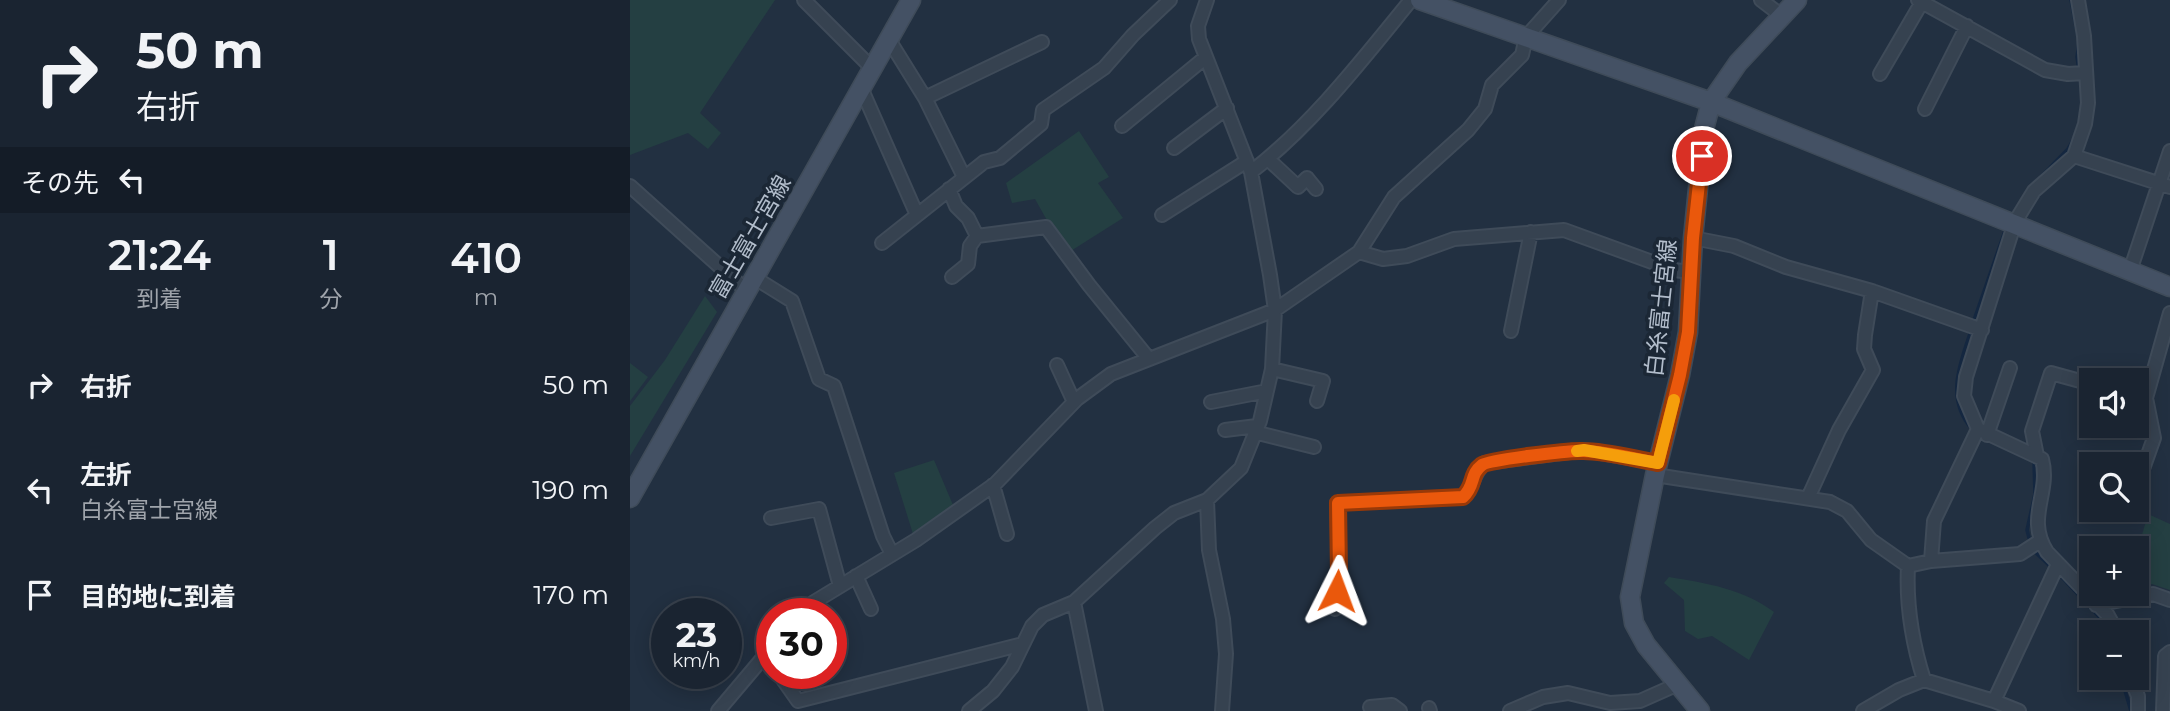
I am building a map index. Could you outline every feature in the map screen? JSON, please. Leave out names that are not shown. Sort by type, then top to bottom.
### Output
[{"type":"main road","name":"富士富士宮線","points":[[630,498],[911,0]]},
{"type":"main road","points":[[1420,0],[1711,102],[2170,286]]},
{"type":"main road","name":"白糸富士宮線","points":[[1700,711],[1676,685],[1646,645],[1634,623],[1630,597],[1688,332],[1693,238],[1704,129],[1711,102],[1738,63],[1797,0]]},
{"type":"street","points":[[804,0],[872,68]]},
{"type":"street","points":[[882,243],[984,162],[1000,158],[1041,124],[1043,110],[1104,68],[1133,35],[1170,0]]},
{"type":"street","points":[[969,711],[993,691],[1012,667],[1032,626],[1043,615],[1074,602],[1174,513],[1207,500],[1241,468],[1255,429],[1272,369],[1275,310],[1249,167],[1199,39],[1198,26],[1207,0]]},
{"type":"street","points":[[1162,215],[1268,159],[1356,69],[1411,0]]},
{"type":"street","points":[[820,598],[916,540],[993,485],[1074,402],[1111,374],[1275,310],[1359,252],[1394,197],[1468,130],[1485,108],[1492,85],[1522,55],[1526,37],[1559,0]]},
{"type":"street","points":[[1762,0],[1782,16]]},
{"type":"street","points":[[2078,0],[2084,36],[2088,103],[2085,124],[2074,156],[2034,191],[2015,222],[1966,376],[1964,397],[1982,432],[2042,459],[2045,471],[2036,529],[2055,570],[2079,590]]},
{"type":"street","points":[[1880,74],[1920,1],[2045,71],[2085,73]]},
{"type":"street","points":[[1925,108],[1967,26]]},
{"type":"street","points":[[889,40],[925,98],[964,177]]},
{"type":"street","points":[[925,98],[1042,43]]},
{"type":"street","points":[[1122,126],[1206,57]]},
{"type":"street","points":[[862,90],[916,215]]},
{"type":"street","points":[[1174,148],[1227,108]]},
{"type":"street","points":[[2130,271],[2165,185],[2170,151]]},
{"type":"street","points":[[2074,156],[2165,185]]},
{"type":"street","points":[[1268,159],[1298,187],[1307,178],[1316,189]]},
{"type":"street","points":[[630,186],[751,285],[792,301],[820,379],[834,386],[883,536],[892,554]]},
{"type":"street","points":[[949,189],[956,206],[968,218],[977,236]]},
{"type":"street","points":[[952,277],[968,264],[970,246],[977,236],[1046,227],[1149,359]]},
{"type":"street","points":[[1359,252],[1383,259],[1407,256],[1454,239],[1564,230],[1674,270],[1691,272]]},
{"type":"street","points":[[1511,331],[1531,232]]},
{"type":"street","points":[[1693,238],[1734,246],[1786,267],[1872,291],[1982,330]]},
{"type":"street","points":[[1808,498],[1839,430],[1873,370],[1864,349],[1872,291]]},
{"type":"street","points":[[2149,374],[2170,313]]},
{"type":"street","points":[[1057,365],[1074,402]]},
{"type":"street","points":[[1931,561],[1934,521],[1982,432],[2010,368]]},
{"type":"street","points":[[1272,369],[1323,381],[1317,401]]},
{"type":"street","points":[[2037,456],[2032,431],[2050,373],[2079,381]]},
{"type":"street","points":[[1211,402],[1267,391]]},
{"type":"street","points":[[2149,422],[2154,438],[2149,452]]},
{"type":"street","points":[[1225,430],[1255,429],[1314,447]]},
{"type":"street","points":[[1335,609],[1339,573],[1338,503],[1463,497],[1471,489],[1474,472],[1485,463],[1584,450],[1657,469],[1830,502],[1847,510],[1871,540],[1908,566],[1931,561],[2020,554],[2040,541]]},
{"type":"street","points":[[993,485],[1007,534]]},
{"type":"street","points":[[1207,500],[1209,550],[1225,643],[1222,711]]},
{"type":"street","points":[[771,518],[820,509],[840,586]]},
{"type":"street","points":[[1908,566],[1907,603],[1916,654],[1924,680]]},
{"type":"street","points":[[1994,701],[2055,570]]},
{"type":"street","points":[[856,576],[871,609]]},
{"type":"street","points":[[2149,595],[2170,600]]},
{"type":"street","points":[[1074,602],[1096,711]]},
{"type":"street","points":[[2097,606],[2110,620]]},
{"type":"street","points":[[847,688],[1023,643]]},
{"type":"street","points":[[2163,711],[2165,656],[2170,652]]},
{"type":"street","points":[[718,711],[756,670]]},
{"type":"street","points":[[1863,711],[1899,690],[1924,680],[2019,711]]},
{"type":"street","points":[[1510,711],[1543,697],[1568,693],[1610,704],[1638,706],[1676,685]]},
{"type":"street","points":[[790,689],[798,701],[845,689]]},
{"type":"street","points":[[2135,690],[2138,711]]},
{"type":"street","points":[[1370,707],[1392,705],[1400,711]]},
{"type":"green space","points":[[630,0],[775,0],[700,113],[721,133],[708,149],[688,133],[630,155]]},
{"type":"green space","points":[[1079,131],[1109,177],[1098,183],[1123,218],[1066,254],[1035,199],[1012,203],[1006,183]]},
{"type":"green space","points":[[705,296],[717,312],[630,456],[630,406],[665,360]]},
{"type":"green space","points":[[630,363],[648,377],[630,401]]},
{"type":"green space","points":[[934,460],[953,505],[913,534],[894,473]]},
{"type":"green space","points":[[2149,514],[2170,524],[2170,590],[2149,584],[2149,536],[2142,536],[2146,522],[2149,522]]},
{"type":"green space","points":[[1669,577],[1737,592],[1774,612],[1749,660],[1712,636],[1698,639],[1685,631],[1684,600],[1664,583]]},
{"type":"waterway","points":[[2071,0],[2078,36]]},
{"type":"waterway","points":[[2079,43],[2077,57],[2081,84]]},
{"type":"waterway","points":[[2030,188],[2068,149],[2075,137]]},
{"type":"waterway","points":[[1973,323],[2006,228]]},
{"type":"waterway","points":[[1971,331],[1959,368],[1957,393],[1959,406],[1972,429]]},
{"type":"waterway","points":[[2030,542],[2027,530],[2035,494],[2034,461]]},
{"type":"waterway","points":[[2032,549],[2052,568]]},
{"type":"waterway","points":[[2058,573],[2102,620]]},
{"type":"waterway","points":[[2125,690],[2131,711]]},
{"type":"slow traffic","points":[[1577,451],[1658,463],[1674,400]]},
{"type":"route","points":[[1337,591],[1338,503],[1463,497],[1471,489],[1474,472],[1485,463],[1584,450],[1658,463],[1688,332],[1693,238],[1702,156]]}]
